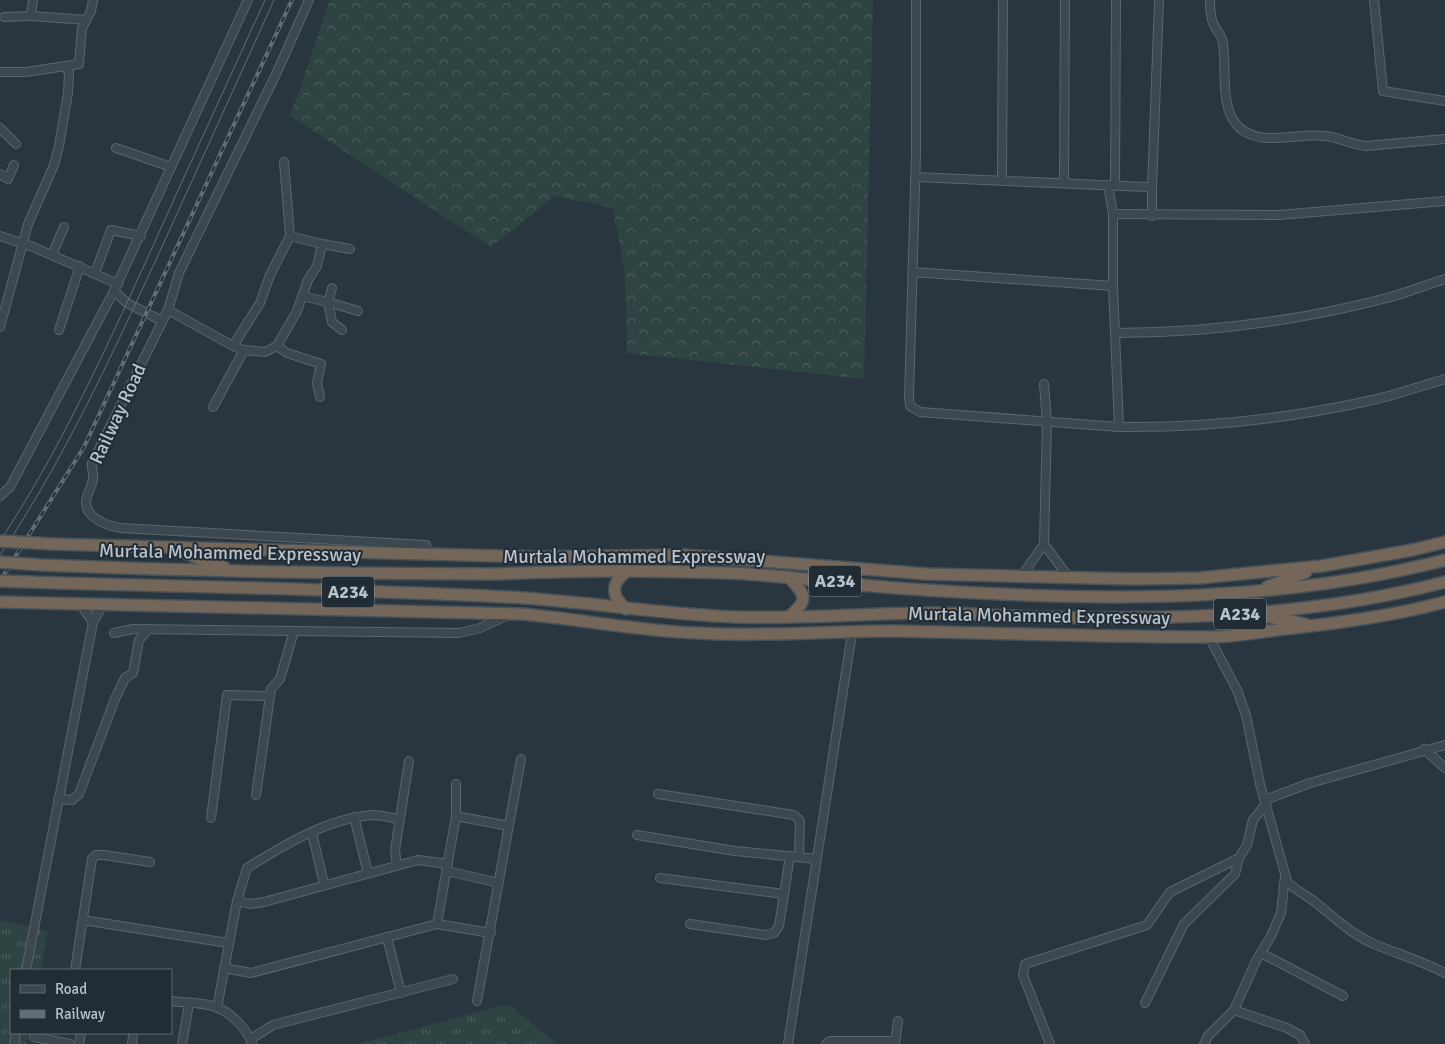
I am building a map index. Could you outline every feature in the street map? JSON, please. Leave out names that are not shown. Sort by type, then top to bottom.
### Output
[{"type":"highway","name":"Murtala Mohammed Expressway","points":[[0,541],[535,557],[695,555],[876,571],[1070,578],[1199,578],[1322,566],[1412,550],[1445,542]]},
{"type":"highway","points":[[167,547],[235,571]]},
{"type":"highway","name":"Murtala Mohammed Expressway","points":[[0,562],[235,571],[514,574],[627,571],[789,577],[892,588],[1004,594],[1136,597],[1253,592],[1338,582],[1445,560]]},
{"type":"highway","points":[[1253,592],[1322,566]]},
{"type":"highway","points":[[626,609],[616,600],[614,586],[618,578],[627,571]]},
{"type":"highway","points":[[789,577],[804,597],[802,605],[790,617]]},
{"type":"highway","name":"Murtala Mohammed Expressway","points":[[0,581],[384,593],[538,600],[677,615],[790,617],[939,613],[1031,617],[1134,618],[1253,614],[1342,603],[1445,582]]},
{"type":"highway","points":[[309,610],[384,593]]},
{"type":"highway","points":[[511,614],[538,600]]},
{"type":"highway","name":"Murtala Mohammed Expressway","points":[[0,602],[511,614],[569,618],[626,628],[696,633],[852,633],[892,631],[1069,637],[1210,637],[1345,622],[1445,602]]},
{"type":"highway","points":[[1253,614],[1316,626]]},
{"type":"street","points":[[31,16],[32,0]]},
{"type":"street","points":[[0,72],[26,72],[79,64],[82,28],[93,0]]},
{"type":"street","points":[[0,496],[10,487],[116,288],[248,0]]},
{"type":"street","name":"Railway Road","points":[[309,0],[277,72],[179,273],[168,310],[92,463],[93,478],[86,503],[90,513],[96,518],[108,525],[121,528],[426,546],[427,553]]},
{"type":"street","points":[[916,0],[915,177],[910,406],[920,412],[1119,427],[1176,427],[1266,419],[1369,401],[1445,379]]},
{"type":"street","points":[[1002,180],[1004,0]]},
{"type":"street","points":[[1064,183],[1065,0]]},
{"type":"street","points":[[1116,0],[1112,185],[1113,286],[1119,427]]},
{"type":"street","points":[[1152,216],[1159,0]]},
{"type":"street","points":[[1210,0],[1214,24],[1223,43],[1223,68],[1228,110],[1232,121],[1240,129],[1255,136],[1269,138],[1327,136],[1354,145],[1366,146],[1445,139]]},
{"type":"street","points":[[1374,0],[1383,91],[1445,101]]},
{"type":"street","points":[[4,17],[31,16],[86,20]]},
{"type":"street","points":[[0,327],[28,224],[54,165],[59,146],[68,93],[69,72],[66,67]]},
{"type":"street","points":[[0,128],[16,144]]},
{"type":"street","points":[[116,148],[171,167]]},
{"type":"street","points":[[233,346],[260,303],[270,275],[290,236],[284,162]]},
{"type":"street","points":[[0,174],[8,179],[14,165]]},
{"type":"street","points":[[915,177],[1112,185],[1152,189]]},
{"type":"street","points":[[1113,214],[1152,216],[1279,215],[1445,201]]},
{"type":"street","points":[[52,255],[64,227]]},
{"type":"street","points":[[95,273],[111,230],[141,236]]},
{"type":"street","points":[[0,236],[95,273],[116,288],[134,308],[162,321]]},
{"type":"street","points":[[290,236],[350,249]]},
{"type":"street","points":[[168,310],[233,346],[244,350],[265,352],[277,346],[297,311],[308,280],[318,266],[322,244]]},
{"type":"street","points":[[59,330],[80,266]]},
{"type":"street","points":[[912,272],[1113,286]]},
{"type":"street","points":[[1115,333],[1164,333],[1212,329],[1304,317],[1388,298],[1445,279]]},
{"type":"street","points":[[332,288],[328,302],[332,322],[342,330]]},
{"type":"street","points":[[302,296],[358,311]]},
{"type":"street","points":[[277,346],[287,353],[321,364],[317,383],[320,397]]},
{"type":"street","points":[[213,407],[244,350]]},
{"type":"street","points":[[1021,577],[1044,544],[1047,422],[1044,384]]},
{"type":"street","points":[[1044,544],[1070,578]]},
{"type":"street","points":[[80,604],[93,622]]},
{"type":"street","points":[[26,969],[93,622],[103,605]]},
{"type":"street","points":[[114,633],[124,629],[149,629],[459,633],[480,628],[511,614]]},
{"type":"street","points":[[58,799],[72,800],[79,794],[115,699],[126,678],[133,673],[139,640],[149,629]]},
{"type":"street","points":[[256,795],[271,689],[280,679],[294,631]]},
{"type":"street","points":[[788,1044],[852,633]]},
{"type":"street","points":[[1210,637],[1238,690],[1246,716],[1265,802],[1287,881],[1294,889],[1311,899],[1346,928],[1373,943],[1427,963],[1445,972]]},
{"type":"street","points":[[211,818],[227,695],[270,696]]},
{"type":"street","points":[[1145,1003],[1184,924],[1235,874],[1239,858],[1247,845],[1253,820],[1265,802],[1310,782],[1424,749],[1445,745]]},
{"type":"street","points":[[1424,749],[1445,768]]},
{"type":"street","points":[[477,1001],[521,759]]},
{"type":"street","points":[[397,866],[395,850],[409,761]]},
{"type":"street","points":[[437,924],[456,816],[456,784]]},
{"type":"street","points":[[658,794],[794,815],[800,821],[799,858]]},
{"type":"street","points":[[218,1008],[228,943],[237,901],[247,868],[312,833],[354,817],[375,815],[400,819]]},
{"type":"street","points":[[456,816],[509,826]]},
{"type":"street","points":[[354,817],[368,873]]},
{"type":"street","points":[[312,833],[324,884]]},
{"type":"street","points":[[637,835],[735,851],[817,859]]},
{"type":"street","points":[[75,969],[92,859],[96,855],[150,862]]},
{"type":"street","points":[[690,924],[766,935],[774,933],[779,926],[790,856]]},
{"type":"street","points":[[1050,1044],[1023,975],[1025,964],[1147,925],[1170,892],[1239,858]]},
{"type":"street","points":[[237,901],[250,904],[264,902],[324,884],[424,860],[499,883]]},
{"type":"street","points":[[1204,1044],[1208,1036],[1234,1010],[1281,913],[1285,874]]},
{"type":"street","points":[[660,878],[784,894]]},
{"type":"street","points":[[83,920],[228,943]]},
{"type":"street","points":[[224,968],[251,973],[437,924],[490,933]]},
{"type":"street","points":[[386,937],[401,993]]},
{"type":"street","points":[[1261,953],[1343,996]]},
{"type":"street","points":[[172,1001],[218,1008],[233,1018],[251,1042],[273,1025],[453,978]]},
{"type":"street","points":[[182,1044],[189,1004]]},
{"type":"street","points":[[1234,1010],[1287,1028],[1300,1035],[1304,1044]]},
{"type":"street","points":[[826,1044],[830,1042],[895,1043],[898,1021]]},
{"type":"street","points":[[34,1037],[70,1044]]},
{"type":"green space","points":[[330,0],[873,0],[864,379],[627,353],[625,274],[613,208],[555,196],[491,247],[290,116]]},
{"type":"green space","points":[[0,920],[48,931],[41,969],[10,969],[10,1034],[29,1034],[27,1044],[0,1044]]},
{"type":"green space","points":[[508,1004],[557,1044],[358,1044]]},
{"type":"tram line","points":[[0,541],[42,473],[97,367],[265,0]]},
{"type":"tram line","points":[[0,555],[45,482],[105,368],[274,0]]},
{"type":"railway","points":[[0,581],[84,447],[292,0]]}]
